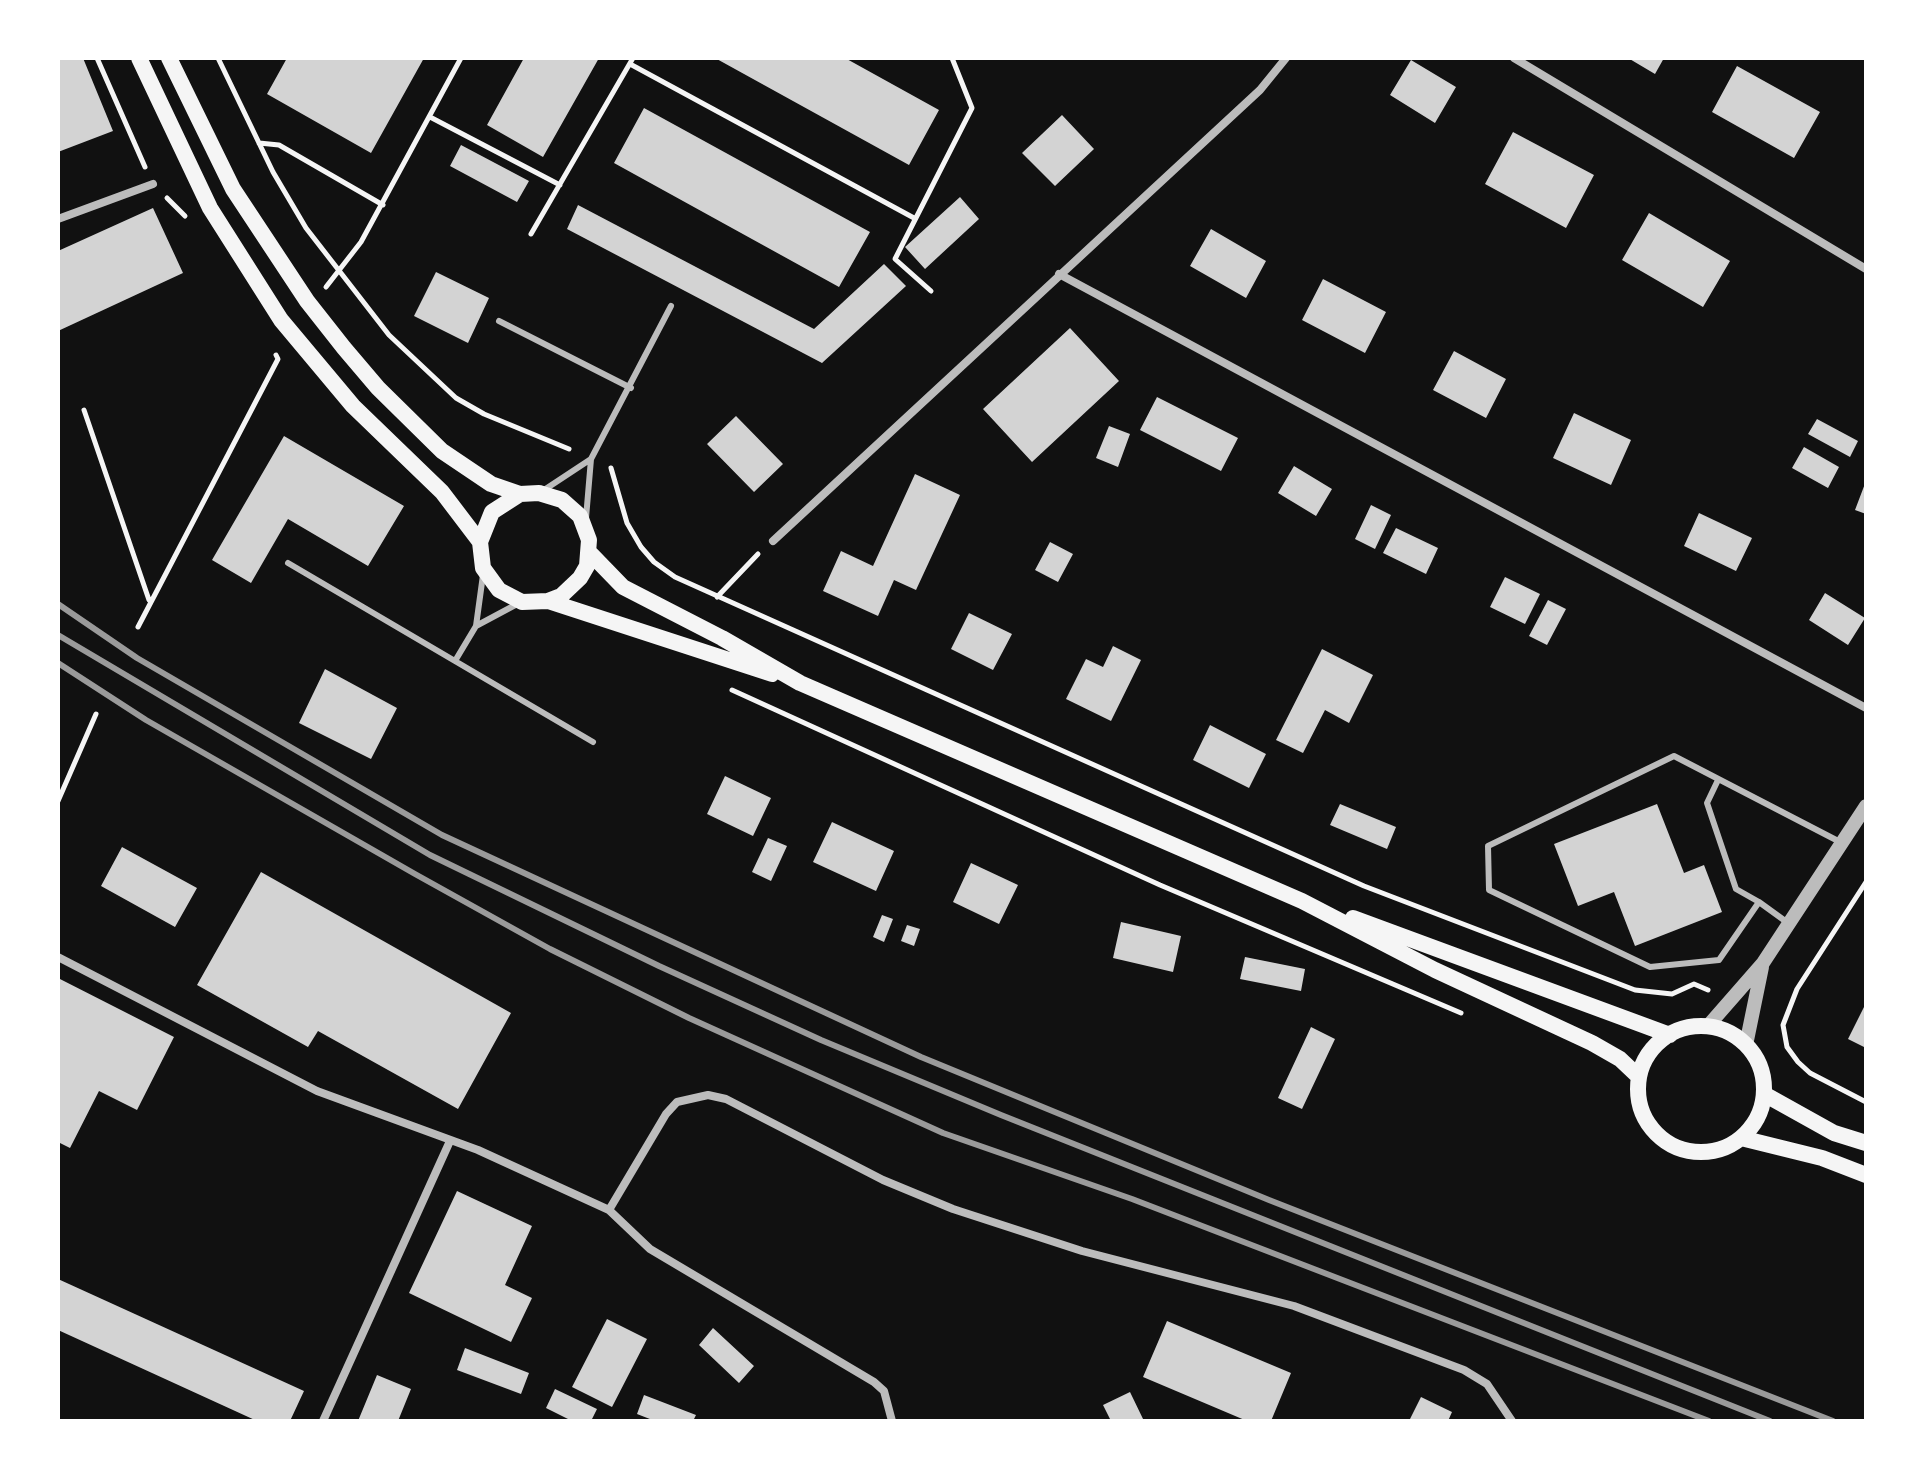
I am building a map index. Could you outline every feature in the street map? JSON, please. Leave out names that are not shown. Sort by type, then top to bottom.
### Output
[{"type":"main road","points":[[139,58],[210,208],[281,320],[353,406],[462,515],[480,542],[483,568],[499,590],[522,602],[548,601],[800,683],[1302,901],[1435,970],[1592,1043],[1620,1059],[1639,1077]]},
{"type":"main road","points":[[169,58],[233,189],[299,289],[378,388],[442,451],[491,484],[520,494],[539,493],[562,500],[586,527],[590,553],[587,566],[572,589],[548,601]]},
{"type":"main road","points":[[480,542],[492,512],[520,494]]},
{"type":"main road","points":[[590,553],[606,573],[632,593],[722,638],[800,683]]},
{"type":"main road","points":[[1302,901],[1443,948],[1670,1035]]},
{"type":"main road","points":[[1707,1027],[1728,1032],[1746,1045],[1760,1068],[1764,1094],[1754,1123],[1741,1138],[1711,1152],[1689,1151],[1668,1143],[1652,1129],[1642,1110],[1639,1077],[1647,1057],[1670,1035],[1688,1028],[1707,1027]]},
{"type":"main road","points":[[1764,1094],[1823,1128],[1866,1143]]},
{"type":"main road","points":[[1741,1138],[1822,1158],[1866,1175]]},
{"type":"street","points":[[773,541],[1260,90],[1286,58]]},
{"type":"street","points":[[1514,58],[1866,269]]},
{"type":"street","points":[[58,219],[153,184]]},
{"type":"street","points":[[1059,274],[1866,708]]},
{"type":"street","points":[[1707,1027],[1763,963],[1866,806]]},
{"type":"street","points":[[58,957],[317,1091],[450,1141],[609,1210],[650,1249],[874,1382],[884,1391],[892,1421]]},
{"type":"street","points":[[1746,1045],[1763,963]]},
{"type":"street","points":[[609,1210],[666,1114],[677,1102],[708,1095],[726,1099],[883,1180],[953,1209],[1082,1251],[1294,1306],[1464,1370],[1487,1384],[1512,1421]]},
{"type":"street","points":[[323,1421],[450,1141]]},
{"type":"lane","points":[[586,527],[591,459],[631,388],[671,306]]},
{"type":"lane","points":[[499,321],[631,388]]},
{"type":"lane","points":[[539,493],[591,459]]},
{"type":"lane","points":[[288,563],[593,742]]},
{"type":"lane","points":[[455,661],[476,626],[483,568]]},
{"type":"lane","points":[[476,626],[522,602]]},
{"type":"lane","points":[[1759,902],[1719,960],[1650,967],[1489,890],[1488,846],[1674,756],[1842,843]]},
{"type":"lane","points":[[1718,780],[1707,803],[1736,889],[1788,923]]},
{"type":"path","points":[[97,58],[153,184],[186,218]]},
{"type":"path","points":[[218,58],[258,143],[306,228],[389,335],[456,398],[484,414],[613,470],[627,523],[654,562],[675,577],[1364,886],[1650,995],[1672,994],[1694,984],[1728,1001]]},
{"type":"path","points":[[340,272],[383,205],[461,58]]},
{"type":"path","points":[[931,291],[895,259],[972,108],[952,58]]},
{"type":"path","points":[[531,234],[632,61],[914,218]]},
{"type":"path","points":[[430,117],[560,185]]},
{"type":"path","points":[[258,143],[279,145],[383,205]]},
{"type":"path","points":[[138,627],[149,600],[278,359],[270,346]]},
{"type":"path","points":[[84,410],[149,600]]},
{"type":"path","points":[[717,597],[773,541]]},
{"type":"path","points":[[728,689],[1160,885],[1465,1015]]},
{"type":"path","points":[[58,801],[96,714]]},
{"type":"path","points":[[1866,882],[1797,989],[1783,1025],[1787,1047],[1798,1062],[1810,1073],[1866,1102]]},
{"type":"path","points":[[1607,1012],[1619,984]]},
{"type":"path","points":[[1751,1012],[1783,1025]]},
{"type":"building","points":[[58,58],[83,58],[113,131],[58,152]]},
{"type":"building","points":[[287,58],[424,58],[371,153],[267,94]]},
{"type":"building","points":[[524,58],[599,58],[543,157],[487,125]]},
{"type":"building","points":[[715,58],[845,58],[939,110],[909,165]]},
{"type":"building","points":[[1628,58],[1664,58],[1655,74]]},
{"type":"building","points":[[1411,60],[1456,87],[1435,123],[1390,95]]},
{"type":"building","points":[[1737,66],[1820,112],[1794,158],[1712,112]]},
{"type":"building","points":[[644,108],[870,232],[839,287],[614,163]]},
{"type":"building","points":[[1062,115],[1094,149],[1055,186],[1022,153]]},
{"type":"building","points":[[1513,132],[1594,175],[1566,228],[1485,184]]},
{"type":"building","points":[[461,145],[529,181],[517,202],[450,166]]},
{"type":"building","points":[[960,197],[979,219],[925,269],[905,247]]},
{"type":"building","points":[[578,205],[814,329],[884,264],[906,286],[822,363],[567,229]]},
{"type":"building","points":[[153,208],[183,273],[58,331],[58,251]]},
{"type":"building","points":[[1649,213],[1730,261],[1703,307],[1622,260]]},
{"type":"building","points":[[1211,229],[1266,261],[1246,298],[1190,266]]},
{"type":"building","points":[[436,272],[489,298],[468,343],[414,316]]},
{"type":"building","points":[[1323,279],[1386,312],[1365,353],[1302,320]]},
{"type":"building","points":[[1070,328],[1119,381],[1032,462],[983,409]]},
{"type":"building","points":[[1454,351],[1506,379],[1486,418],[1433,390]]},
{"type":"building","points":[[1157,397],[1238,438],[1221,471],[1140,430]]},
{"type":"building","points":[[1574,413],[1631,440],[1611,485],[1553,458]]},
{"type":"building","points":[[736,416],[783,464],[754,492],[707,444]]},
{"type":"building","points":[[1817,419],[1858,441],[1850,457],[1808,434]]},
{"type":"building","points":[[1109,426],[1130,434],[1118,467],[1096,458]]},
{"type":"building","points":[[284,436],[404,506],[368,566],[288,519],[251,583],[212,560]]},
{"type":"building","points":[[1804,447],[1839,467],[1828,488],[1792,468]]},
{"type":"building","points":[[1294,466],[1332,489],[1316,516],[1278,493]]},
{"type":"building","points":[[915,474],[960,495],[916,590],[894,580],[878,616],[823,591],[841,551],[873,566]]},
{"type":"building","points":[[1866,481],[1866,514],[1855,510]]},
{"type":"building","points":[[1371,505],[1391,515],[1375,549],[1355,539]]},
{"type":"building","points":[[1699,513],[1752,538],[1736,571],[1684,546]]},
{"type":"building","points":[[1396,528],[1438,548],[1426,574],[1383,553]]},
{"type":"building","points":[[1050,542],[1073,554],[1058,582],[1035,570]]},
{"type":"building","points":[[1505,577],[1540,594],[1525,624],[1490,607]]},
{"type":"building","points":[[1825,593],[1865,618],[1848,645],[1809,620]]},
{"type":"building","points":[[1548,600],[1566,609],[1547,645],[1529,636]]},
{"type":"building","points":[[969,613],[1012,634],[993,670],[951,649]]},
{"type":"building","points":[[1113,646],[1141,660],[1111,721],[1066,699],[1086,659],[1103,667]]},
{"type":"building","points":[[1322,649],[1373,675],[1349,723],[1325,710],[1303,753],[1276,740]]},
{"type":"building","points":[[325,669],[397,708],[371,759],[299,723]]},
{"type":"building","points":[[1210,725],[1266,754],[1249,788],[1193,760]]},
{"type":"building","points":[[725,776],[771,798],[753,836],[707,814]]},
{"type":"building","points":[[1340,804],[1396,827],[1387,849],[1330,825]]},
{"type":"building","points":[[1657,804],[1684,873],[1704,865],[1722,912],[1635,946],[1614,892],[1578,906],[1554,844]]},
{"type":"building","points":[[832,822],[894,851],[876,891],[813,862]]},
{"type":"building","points":[[768,838],[787,846],[771,881],[752,872]]},
{"type":"building","points":[[122,847],[197,888],[175,927],[101,886]]},
{"type":"building","points":[[971,863],[1018,885],[999,924],[953,902]]},
{"type":"building","points":[[261,872],[511,1013],[458,1109],[318,1031],[308,1047],[197,985]]},
{"type":"building","points":[[882,915],[893,919],[884,942],[873,937]]},
{"type":"building","points":[[1121,922],[1181,936],[1173,972],[1113,958]]},
{"type":"building","points":[[907,925],[920,929],[914,946],[901,941]]},
{"type":"building","points":[[1245,957],[1305,969],[1301,991],[1240,979]]},
{"type":"building","points":[[58,978],[174,1037],[137,1110],[99,1091],[70,1148],[58,1142]]},
{"type":"building","points":[[1866,1003],[1866,1048],[1848,1039]]},
{"type":"building","points":[[1311,1027],[1335,1039],[1302,1109],[1278,1098]]},
{"type":"building","points":[[457,1191],[532,1226],[505,1285],[532,1298],[511,1342],[409,1293]]},
{"type":"building","points":[[58,1279],[304,1391],[290,1421],[257,1421],[58,1330]]},
{"type":"building","points":[[607,1319],[647,1339],[612,1407],[572,1387]]},
{"type":"building","points":[[1167,1321],[1291,1373],[1271,1421],[1247,1421],[1143,1377]]},
{"type":"building","points":[[713,1328],[754,1366],[739,1383],[699,1345]]},
{"type":"building","points":[[465,1348],[529,1373],[521,1394],[457,1370]]},
{"type":"building","points":[[377,1375],[411,1389],[398,1421],[358,1421]]},
{"type":"building","points":[[555,1389],[597,1409],[591,1421],[572,1421],[546,1408]]},
{"type":"building","points":[[1130,1392],[1144,1421],[1111,1421],[1103,1405]]},
{"type":"building","points":[[644,1395],[696,1415],[693,1421],[655,1421],[637,1414]]},
{"type":"building","points":[[1421,1397],[1452,1412],[1448,1421],[1409,1421]]},
{"type":"railway","points":[[58,604],[137,658],[442,835],[921,1057],[1269,1200],[1833,1421]]},
{"type":"railway","points":[[58,635],[430,855],[659,966],[821,1040],[1001,1115],[1770,1421]]},
{"type":"railway","points":[[58,663],[146,720],[415,874],[550,949],[689,1018],[943,1133],[1132,1199],[1709,1421]]}]
